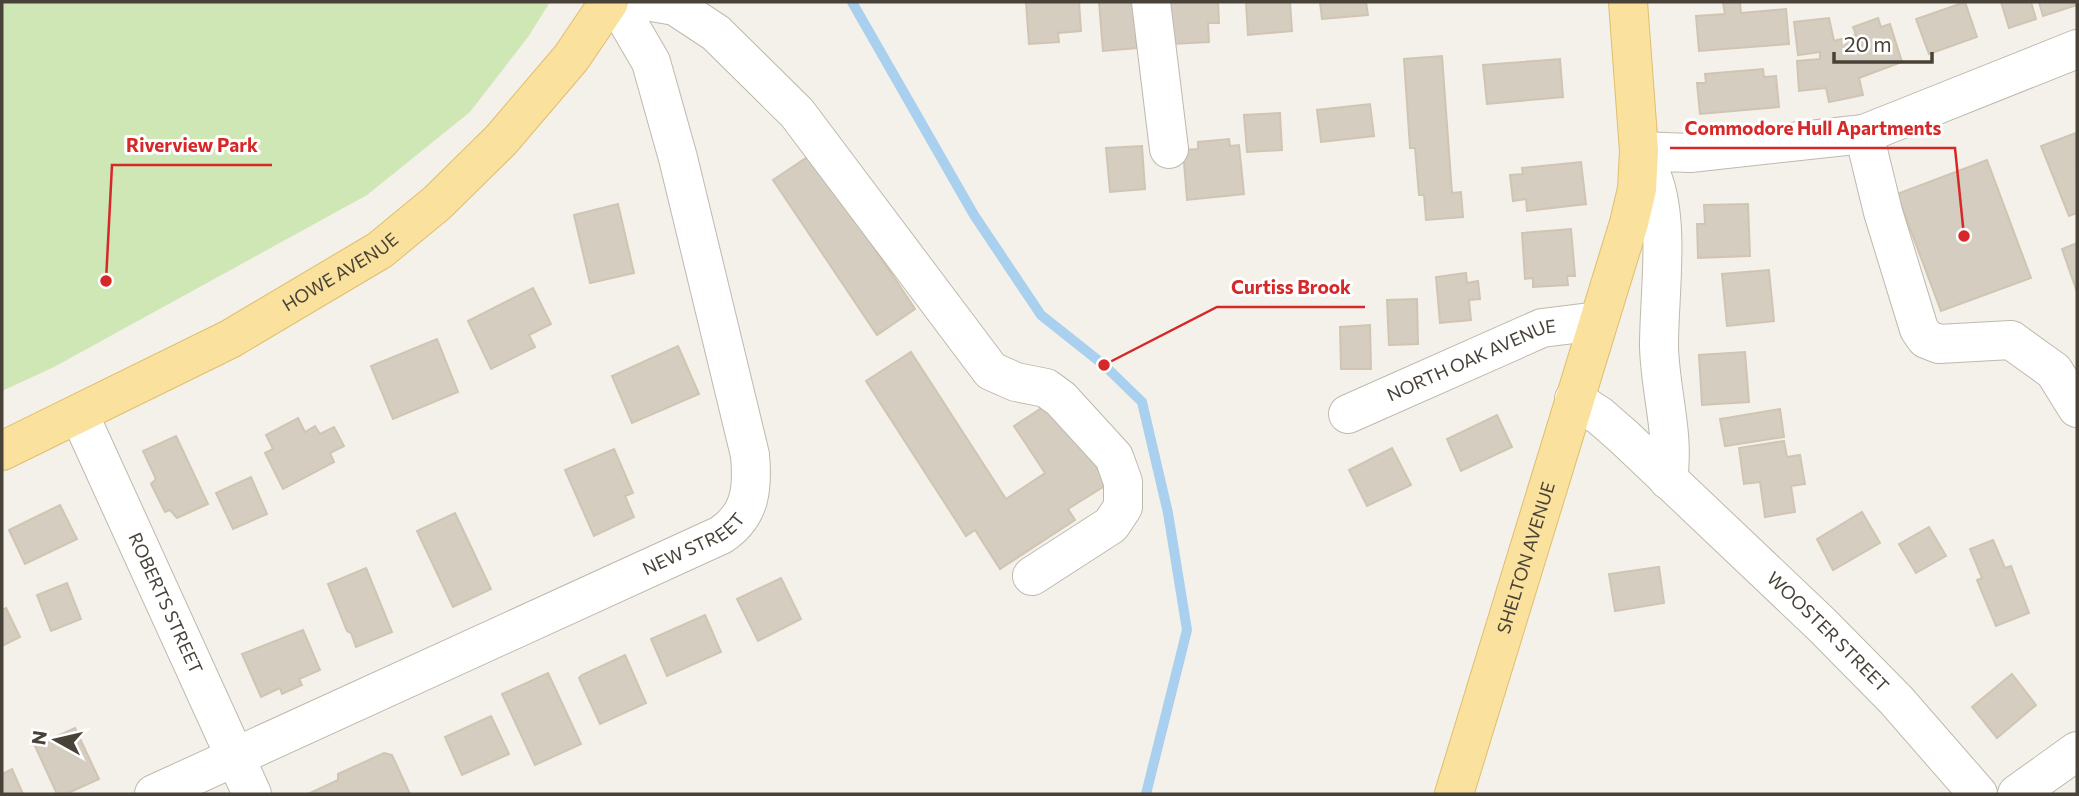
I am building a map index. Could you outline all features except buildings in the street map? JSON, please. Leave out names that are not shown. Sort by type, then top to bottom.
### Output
[{"type":"main road","name":"HOWE AVENUE","points":[[2,451],[230,339],[380,250],[437,203],[501,140],[570,58],[608,2]]},
{"type":"main road","points":[[1598,321],[1637,189],[1639,151],[1628,2]]},
{"type":"main road","name":"SHELTON AVENUE","points":[[1454,794],[1598,321]]},
{"type":"street","name":"NEW STREET","points":[[154,794],[721,535],[730,529],[745,511],[752,481],[750,456],[678,158],[651,62],[616,2]]},
{"type":"street","points":[[652,2],[675,5],[716,33],[797,113],[990,371],[1016,382],[1046,388],[1061,399],[1114,457],[1123,482],[1123,507],[1111,525],[1032,576]]},
{"type":"street","points":[[1151,2],[1169,149]]},
{"type":"street","points":[[1668,480],[1672,455],[1659,346],[1661,214],[1655,184],[1639,151],[1690,153],[1864,134],[2077,48]]},
{"type":"street","points":[[1864,134],[1883,212],[1919,329],[1926,339],[1939,344],[2011,340],[2054,371],[2077,408]]},
{"type":"street","name":"NORTH OAK AVENUE","points":[[1348,414],[1542,328],[1598,321]]},
{"type":"street","name":"WOOSTER STREET","points":[[1574,399],[1608,423],[1822,625],[1887,691],[1978,794]]},
{"type":"street","name":"ROBERTS STREET","points":[[79,414],[252,794]]},
{"type":"street","points":[[2017,794],[2077,751]]},
{"type":"green space","points":[[2,2],[550,2],[528,37],[470,112],[367,195],[54,367],[2,391]]},
{"type":"waterway","points":[[852,2],[974,215],[1041,315],[1104,365],[1142,402],[1168,513],[1187,630],[1146,794]]},
{"type":"place","name":"Commodore Hull Apartments","points":[[1964,236]]},
{"type":"place","name":"Riverview Park","points":[[106,281]]},
{"type":"place","name":"Curtiss Brook","points":[[1104,365]]}]
